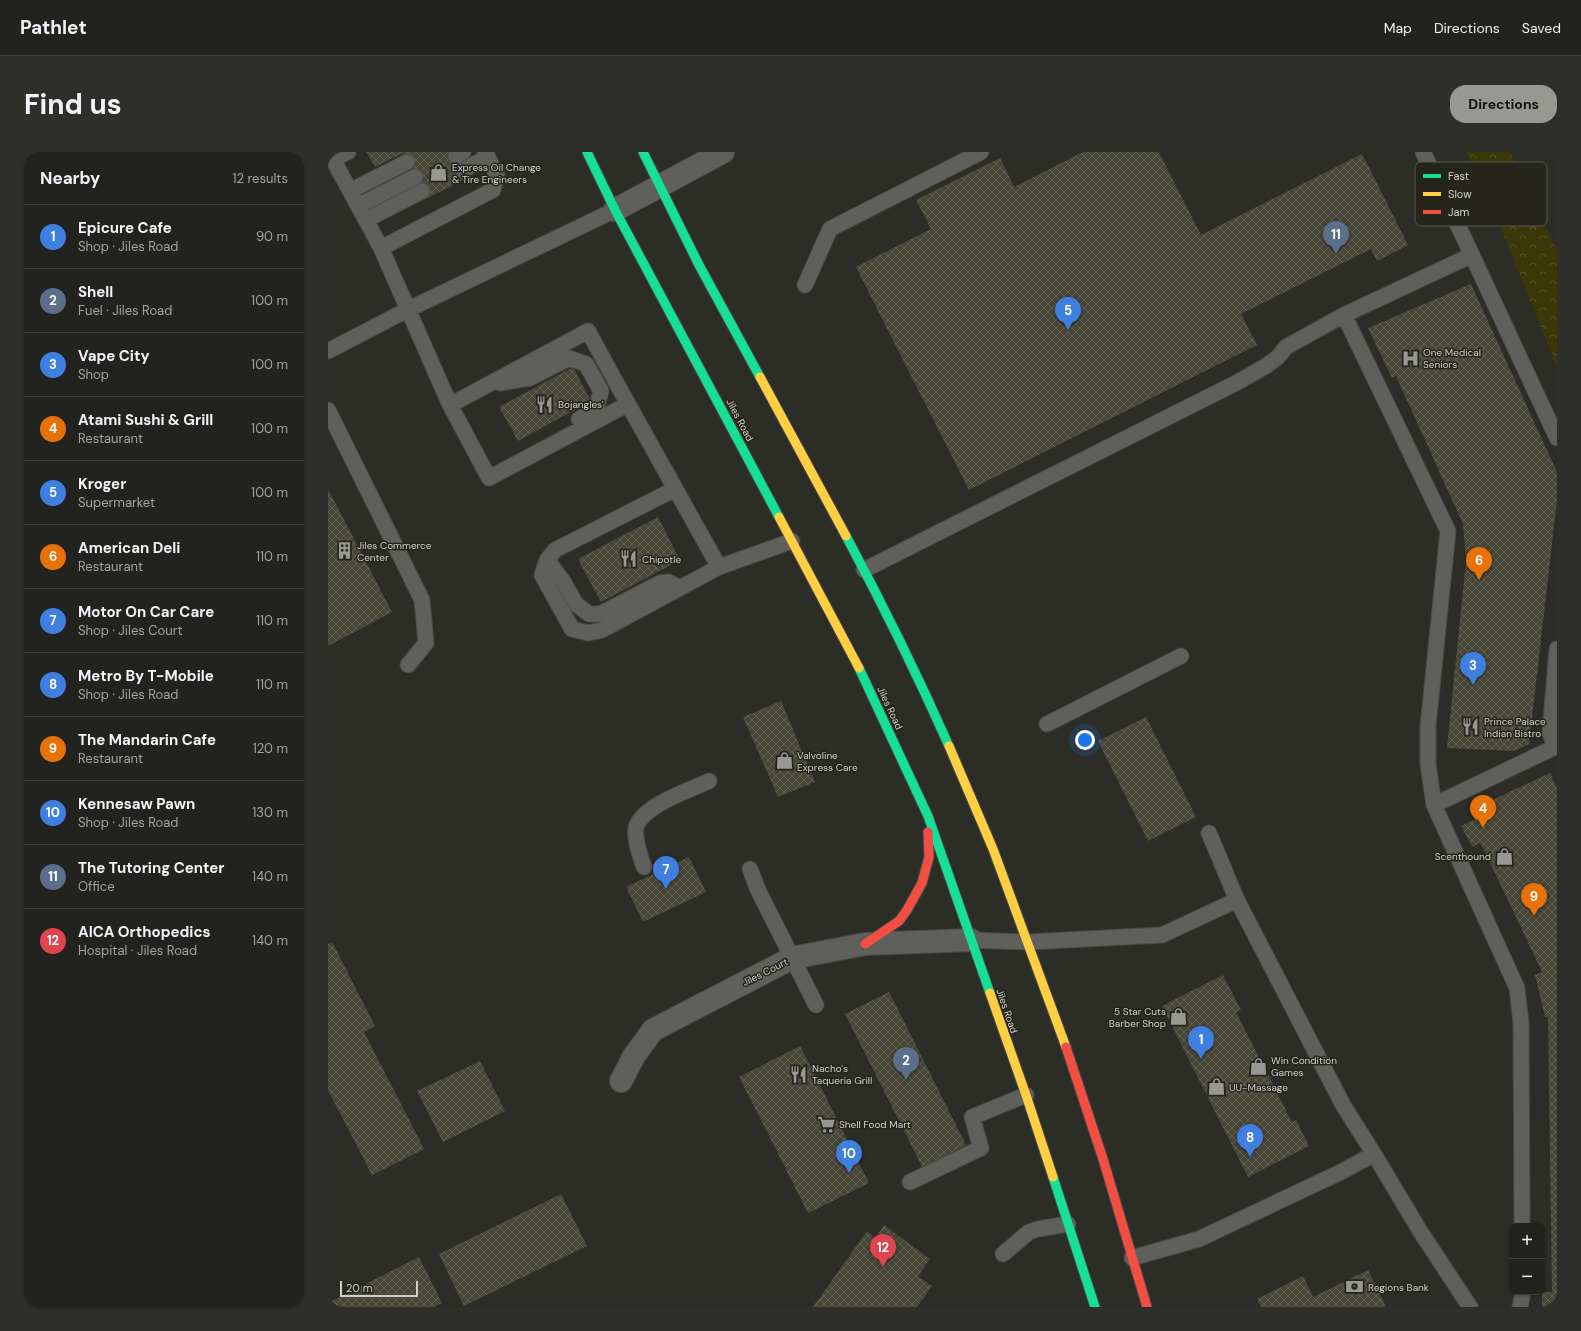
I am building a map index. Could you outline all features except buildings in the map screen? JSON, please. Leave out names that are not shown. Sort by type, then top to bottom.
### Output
[{"type":"street","name":"Jiles Road","points":[[588,152],[616,210],[859,667],[928,816],[1026,1095],[1094,1307]]},
{"type":"street","points":[[643,152],[699,265],[864,570],[924,690],[961,773],[993,849],[1082,1093],[1148,1307]]},
{"type":"street","points":[[616,210],[723,152]]},
{"type":"street","points":[[865,944],[899,921],[922,883],[929,857],[928,816]]},
{"type":"street","name":"Jiles Court","points":[[621,1081],[634,1056],[653,1030],[792,958],[865,944],[971,940]]},
{"type":"lane","points":[[348,152],[331,156],[381,248],[450,405],[489,478],[628,404]]},
{"type":"lane","points":[[805,285],[830,229],[981,152]]},
{"type":"lane","points":[[1424,152],[1429,162]]},
{"type":"lane","points":[[381,248],[493,190],[497,175],[486,155],[463,170]]},
{"type":"lane","points":[[350,191],[407,162]]},
{"type":"lane","points":[[358,206],[415,177]]},
{"type":"lane","points":[[366,220],[422,191]]},
{"type":"lane","points":[[328,351],[407,310],[616,210]]},
{"type":"lane","points":[[1458,226],[1557,438]]},
{"type":"lane","points":[[864,570],[1236,384],[1266,366],[1278,357],[1286,347],[1344,315],[1472,255]]},
{"type":"lane","points":[[1344,315],[1448,531],[1428,726],[1428,764],[1434,805],[1517,988],[1521,1023],[1522,1223]]},
{"type":"lane","points":[[450,405],[588,331],[719,567]]},
{"type":"lane","points":[[486,385],[530,378],[569,358],[586,364],[601,391],[596,409],[562,429],[527,458]]},
{"type":"lane","points":[[328,410],[422,600],[426,643],[408,665]]},
{"type":"lane","points":[[675,489],[555,550],[547,560],[542,575],[572,629],[588,633],[602,630],[719,567],[792,541]]},
{"type":"lane","points":[[547,560],[563,582],[576,604],[589,614],[600,614],[614,608],[660,583],[669,582],[679,588]]},
{"type":"lane","points":[[1434,805],[1556,748],[1550,733],[1557,650]]},
{"type":"lane","points":[[1047,724],[1181,656]]},
{"type":"lane","points":[[644,867],[636,840],[636,828],[641,817],[660,803],[709,781]]},
{"type":"lane","points":[[1209,833],[1237,900],[1343,1105],[1424,1238],[1453,1284],[1470,1307]]},
{"type":"lane","points":[[750,869],[758,890],[816,1005]]},
{"type":"lane","points":[[971,940],[1028,942],[1162,935],[1237,900]]},
{"type":"lane","points":[[910,1182],[981,1148],[972,1117],[1026,1095]]},
{"type":"lane","points":[[1132,1258],[1199,1239],[1343,1171],[1374,1154]]},
{"type":"lane","points":[[1002,1254],[1029,1232],[1068,1224]]},
{"type":"lane","points":[[1520,1307],[1522,1295]]},
{"type":"green space","points":[[1466,152],[1510,152],[1515,162],[1471,162]]},
{"type":"green space","points":[[1500,226],[1545,226],[1557,251],[1557,367]]},
{"type":"traffic: fast","points":[[587,152],[615,210],[779,517]]},
{"type":"traffic: fast","points":[[643,152],[699,265],[760,377]]},
{"type":"traffic: fast","points":[[846,536],[925,693],[949,746]]},
{"type":"traffic: fast","points":[[859,668],[928,816],[990,993]]},
{"type":"traffic: fast","points":[[1053,1177],[1095,1307]]},
{"type":"traffic: slow","points":[[760,377],[846,536]]},
{"type":"traffic: slow","points":[[779,517],[859,668]]},
{"type":"traffic: slow","points":[[949,746],[993,849],[1066,1047]]},
{"type":"traffic: slow","points":[[990,993],[1053,1177]]},
{"type":"traffic: jam","points":[[865,944],[899,921],[907,910],[922,883],[929,857],[928,832]]},
{"type":"traffic: jam","points":[[1066,1047],[1103,1159],[1147,1307]]},
{"type":"place","name":"Express Oil Change & Tire Engineers","points":[[439,173]]},
{"type":"place","name":"The Tutoring Center","points":[[1336,254]]},
{"type":"place","name":"Kroger","points":[[1068,330]]},
{"type":"place","name":"One Medical Seniors","points":[[1410,358]]},
{"type":"place","name":"Bojangles'","points":[[545,404]]},
{"type":"place","name":"Jiles Commerce Center","points":[[344,551]]},
{"type":"place","name":"Chipotle","points":[[629,559]]},
{"type":"place","name":"American Deli","points":[[1479,580]]},
{"type":"place","name":"Vape City","points":[[1473,685]]},
{"type":"place","name":"Prince Palace Indian Bistro","points":[[1471,727]]},
{"type":"place","name":"Valvoline Express Care","points":[[784,761]]},
{"type":"place","name":"Atami Sushi & Grill","points":[[1483,828]]},
{"type":"place","name":"Scenthound","points":[[1504,856]]},
{"type":"place","name":"Motor On Car Care","points":[[666,889]]},
{"type":"place","name":"The Mandarin Cafe","points":[[1534,916]]},
{"type":"place","name":"5 Star Cuts Barber Shop","points":[[1179,1017]]},
{"type":"place","name":"Epicure Cafe","points":[[1201,1059]]},
{"type":"place","name":"Win Condition Games","points":[[1258,1066]]},
{"type":"place","name":"Nacho's Taqueria Grill","points":[[799,1074]]},
{"type":"place","name":"Shell","points":[[906,1080]]},
{"type":"place","name":"UU-Massage","points":[[1216,1087]]},
{"type":"place","name":"Shell Food Mart","points":[[826,1124]]},
{"type":"place","name":"Metro By T-Mobile","points":[[1250,1157]]},
{"type":"place","name":"Kennesaw Pawn","points":[[849,1173]]},
{"type":"place","name":"AICA Orthopedics","points":[[883,1267]]},
{"type":"place","name":"Regions Bank","points":[[1355,1287]]}]
